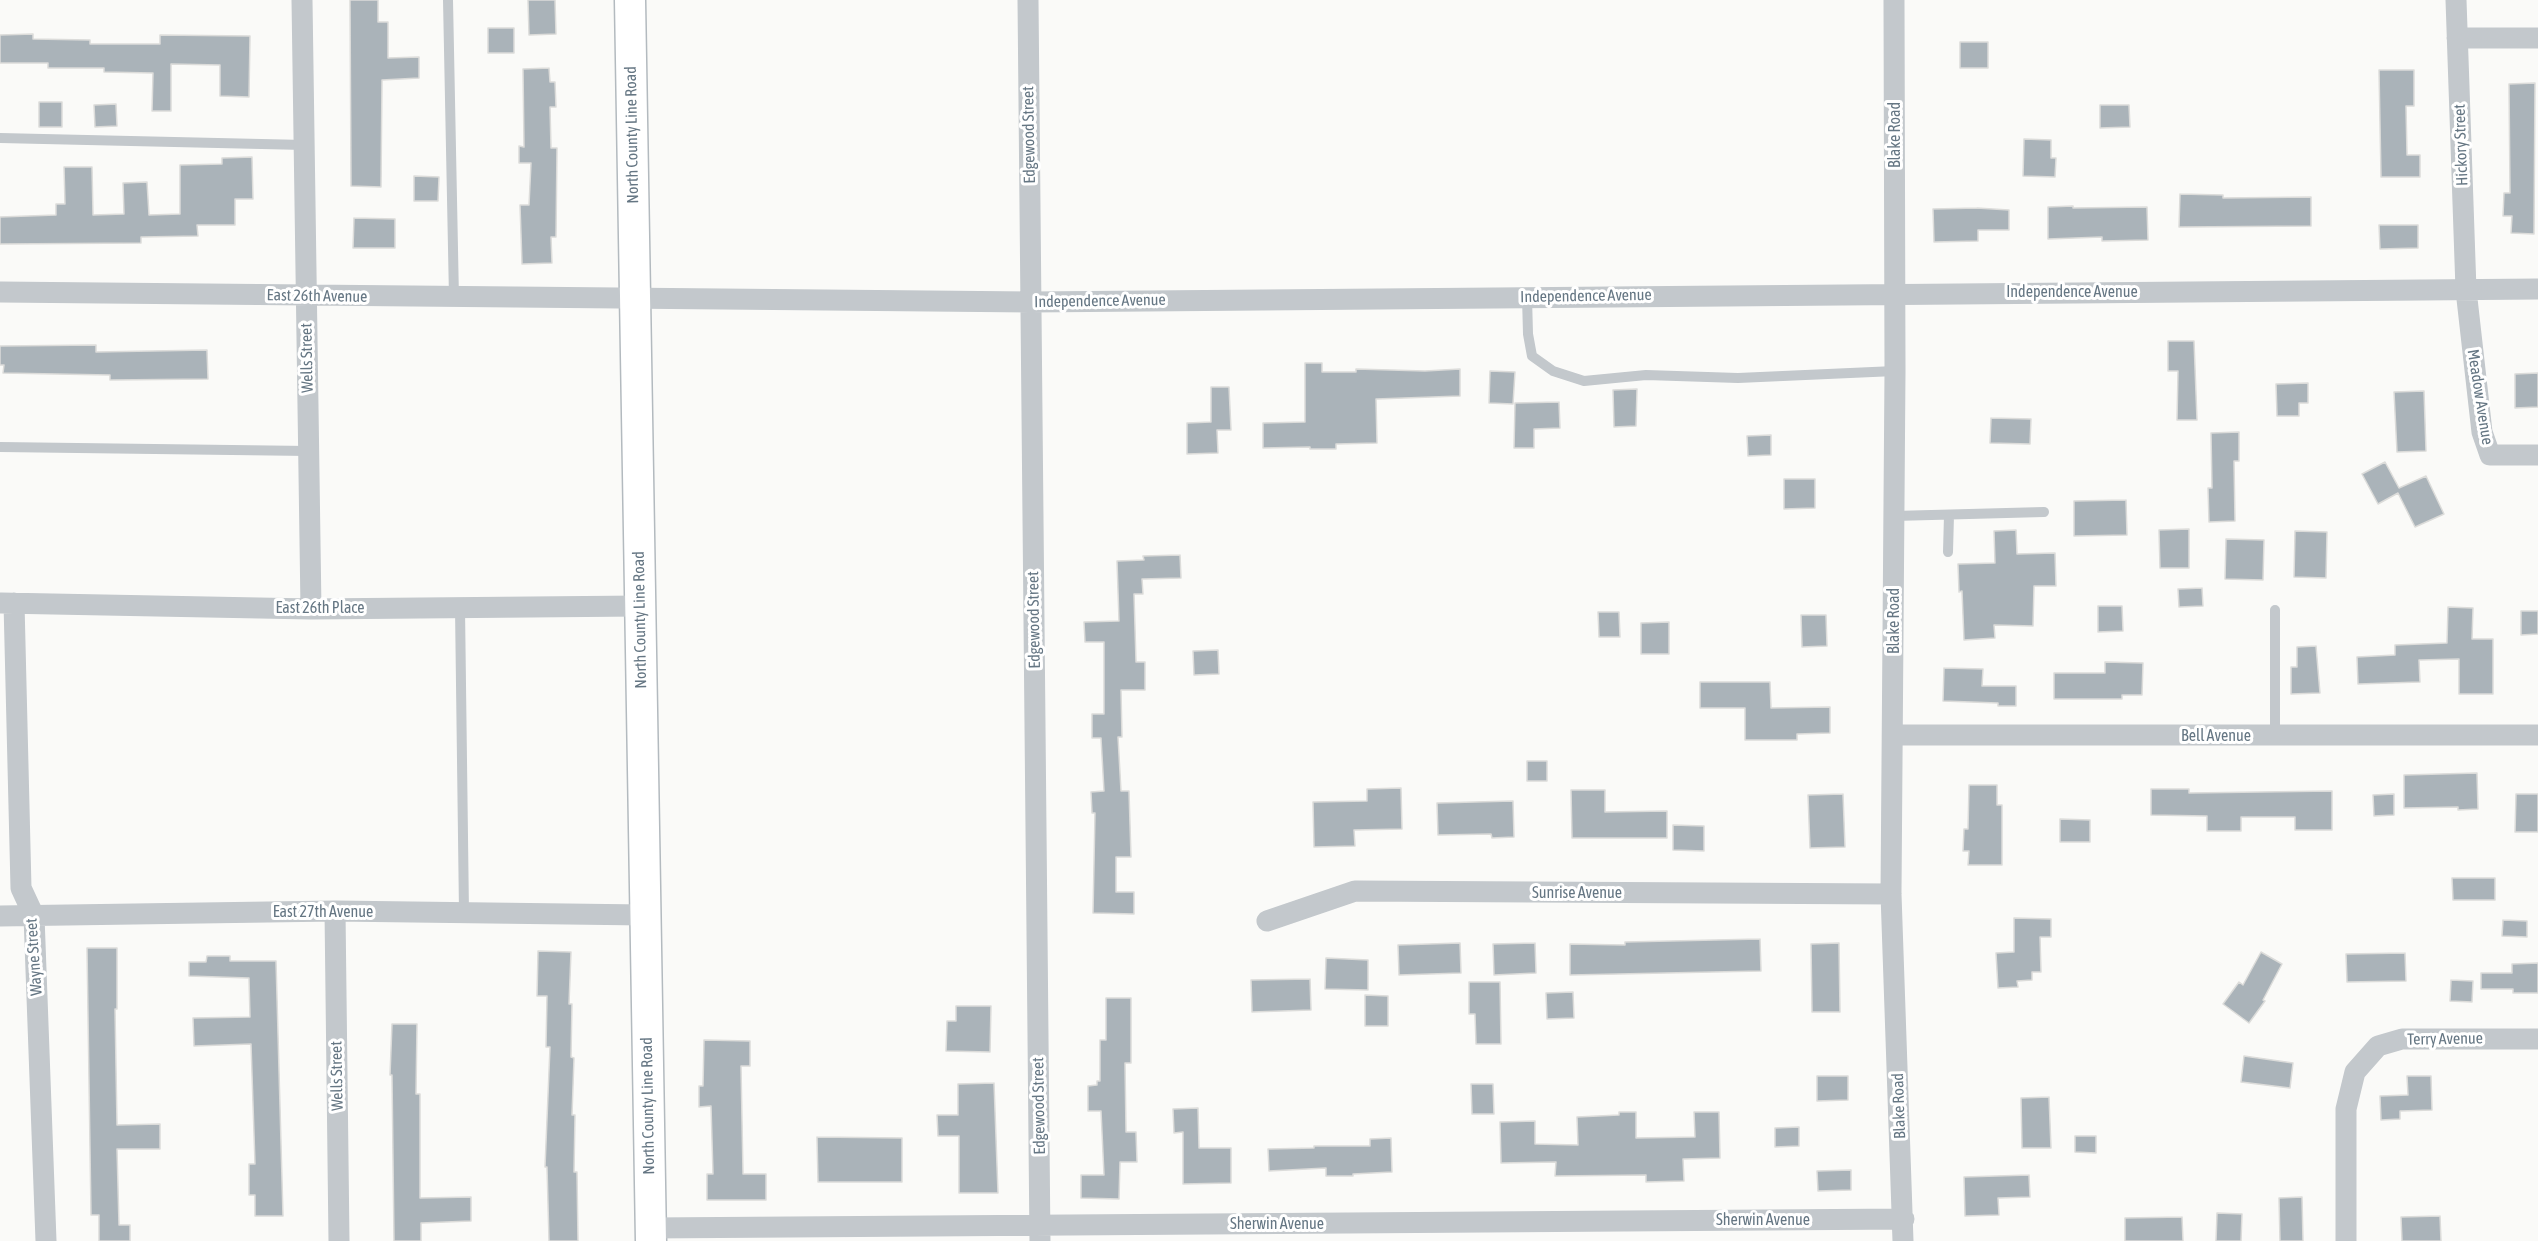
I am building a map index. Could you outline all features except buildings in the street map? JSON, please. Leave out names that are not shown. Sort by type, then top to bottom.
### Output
[{"type":"main road","name":"North County Line Road","points":[[630,0],[650,1235]]},
{"type":"street","name":"Wells Street","points":[[302,0],[311,609]]},
{"type":"street","name":"Edgewood Street","points":[[1028,0],[1040,1233]]},
{"type":"street","name":"Blake Road","points":[[1894,0],[1895,371],[1891,894],[1903,1241]]},
{"type":"street","name":"Hickory Street","points":[[2456,0],[2466,290]]},
{"type":"street","points":[[2457,38],[2538,38]]},
{"type":"street","name":"Independence Avenue","points":[[635,300],[1032,302],[2538,289]]},
{"type":"street","name":"Meadow Avenue","points":[[2466,290],[2482,432],[2490,456],[2538,456]]},
{"type":"street","name":"East 26th Avenue","points":[[0,292],[635,300]]},
{"type":"street","name":"East 26th Place","points":[[7,603],[311,609],[640,606]]},
{"type":"street","name":"Wayne Street","points":[[7,603],[21,888],[34,916],[46,1241]]},
{"type":"street","name":"Bell Avenue","points":[[1893,735],[2538,735]]},
{"type":"street","name":"Sunrise Avenue","points":[[1268,921],[1355,891],[1891,894]]},
{"type":"street","name":"Wells Street","points":[[335,911],[339,1241]]},
{"type":"street","name":"East 27th Avenue","points":[[0,916],[335,911],[645,915]]},
{"type":"street","name":"Terry Avenue","points":[[2346,1241],[2346,1108],[2355,1072],[2378,1046],[2402,1039],[2538,1039]]},
{"type":"street","name":"Sherwin Avenue","points":[[650,1235],[1040,1233],[1904,1219]]},
{"type":"lane","points":[[448,0],[454,297]]},
{"type":"lane","points":[[0,138],[304,145]]},
{"type":"lane","points":[[1527,297],[1528,334],[1532,356],[1553,371],[1584,381],[1646,375],[1738,378],[1895,371]]},
{"type":"lane","points":[[0,447],[309,451]]},
{"type":"lane","points":[[1894,516],[2043,512]]},
{"type":"lane","points":[[1948,515],[1948,552]]},
{"type":"lane","points":[[460,608],[464,913]]},
{"type":"lane","points":[[2275,610],[2275,735]]}]
